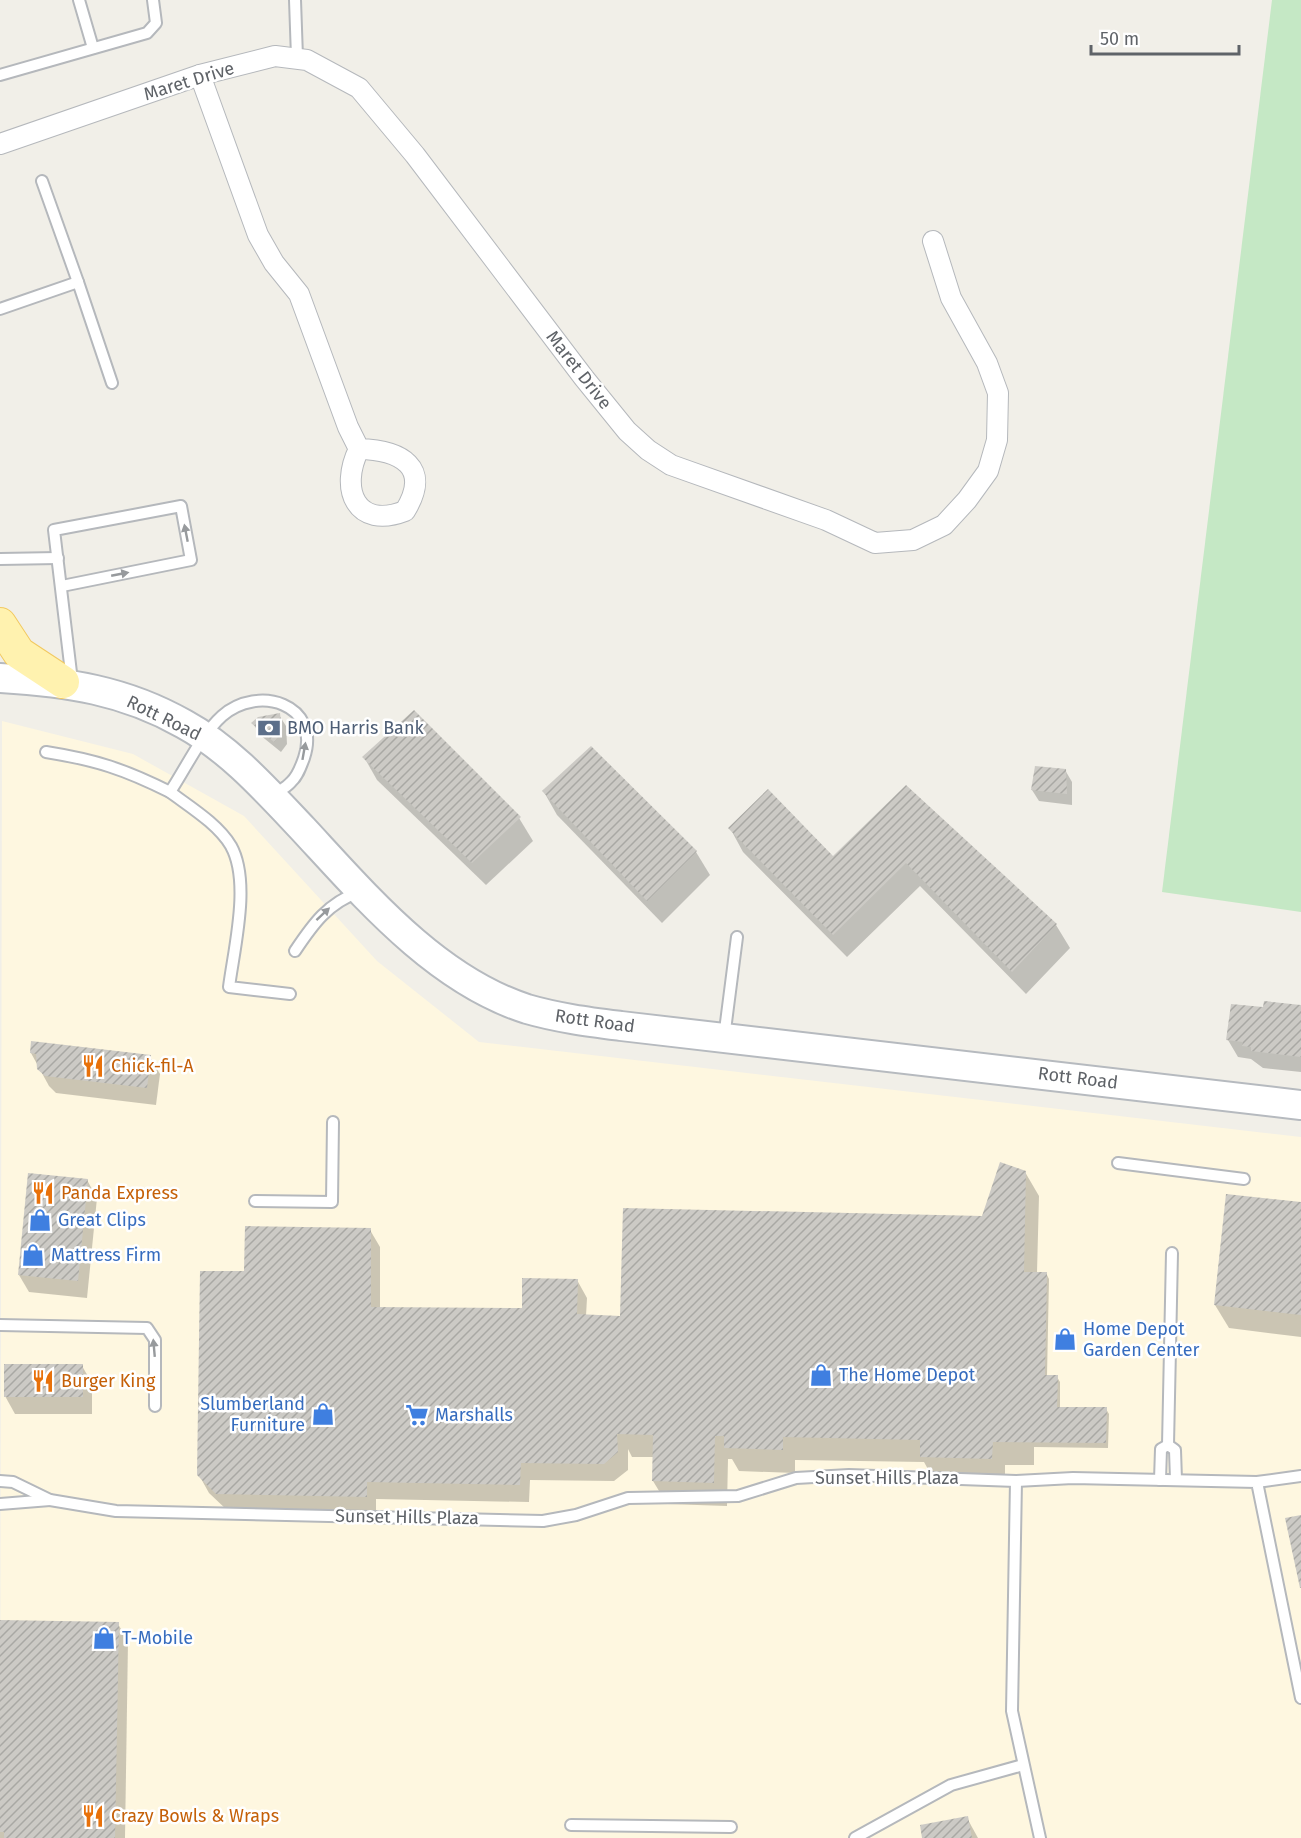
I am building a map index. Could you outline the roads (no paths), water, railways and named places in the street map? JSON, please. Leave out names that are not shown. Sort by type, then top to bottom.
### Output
[{"type":"main road","points":[[0,624],[19,653],[67,683]]},
{"type":"street","name":"Maret Drive","points":[[0,144],[200,75],[274,56],[297,57],[358,88],[415,155],[584,378],[627,430],[648,450],[671,465],[826,520],[875,543],[913,540],[944,525],[967,500],[988,471],[997,440],[998,393],[987,363],[951,298],[933,241]]},
{"type":"street","points":[[200,75],[258,235],[274,263],[299,294],[348,427],[359,449]]},
{"type":"street","name":"Rott Road","points":[[0,678],[67,683],[135,702],[183,723],[206,738],[272,796],[362,890],[439,962],[460,977],[527,1009],[578,1020],[1301,1105]]},
{"type":"lane","points":[[79,0],[93,48]]},
{"type":"lane","points":[[0,75],[147,33],[153,28],[157,16],[153,0]]},
{"type":"lane","points":[[295,0],[297,57]]},
{"type":"lane","points":[[42,181],[112,383]]},
{"type":"lane","points":[[0,309],[78,282]]},
{"type":"lane","points":[[62,586],[191,560],[181,506],[54,530],[62,586],[67,683]]},
{"type":"lane","points":[[0,559],[58,558]]},
{"type":"lane","points":[[170,792],[222,716],[252,701],[278,702],[299,715],[306,736],[306,751],[292,782],[272,796]]},
{"type":"lane","points":[[46,752],[88,759],[127,770],[170,792],[219,832],[231,846],[238,864],[241,886],[229,987],[290,994]]},
{"type":"lane","points":[[295,951],[320,915],[343,898],[362,890]]},
{"type":"lane","points":[[724,1038],[736,937]]},
{"type":"lane","points":[[255,1201],[332,1202],[333,1122]]},
{"type":"lane","points":[[1118,1163],[1244,1179]]},
{"type":"lane","points":[[1168,1445],[1172,1253]]},
{"type":"lane","points":[[0,1325],[147,1328],[155,1340],[155,1406]]},
{"type":"lane","points":[[1160,1480],[1161,1449],[1168,1445]]},
{"type":"lane","points":[[1168,1445],[1175,1450],[1176,1480]]},
{"type":"lane","name":"Sunset Hills Plaza","points":[[0,1504],[50,1500],[116,1511],[543,1521],[576,1515],[628,1498],[738,1497],[796,1478],[849,1475],[1016,1481],[1073,1478],[1257,1482],[1301,1476]]},
{"type":"lane","name":"Sunset Hills Plaza","points":[[0,1481],[13,1482],[50,1500]]},
{"type":"lane","points":[[1016,1481],[1012,1711],[1040,1838]]},
{"type":"lane","points":[[1257,1482],[1301,1698]]},
{"type":"lane","points":[[855,1838],[951,1785],[1023,1765]]},
{"type":"lane","points":[[571,1825],[730,1827]]},
{"type":"place","name":"BMO Harris Bank","points":[[269,728]]},
{"type":"place","name":"Chick-fil-A","points":[[93,1066]]},
{"type":"place","name":"Panda Express","points":[[43,1193]]},
{"type":"place","name":"Great Clips","points":[[40,1220]]},
{"type":"place","name":"Mattress Firm","points":[[33,1255]]},
{"type":"place","name":"Home Depot Garden Center","points":[[1065,1339]]},
{"type":"place","name":"The Home Depot","points":[[821,1375]]},
{"type":"place","name":"Burger King","points":[[43,1381]]},
{"type":"place","name":"Slumberland Furniture","points":[[323,1414]]},
{"type":"place","name":"Marshalls","points":[[417,1415]]},
{"type":"place","name":"T-Mobile","points":[[104,1638]]},
{"type":"place","name":"Crazy Bowls & Wraps","points":[[93,1816]]}]
